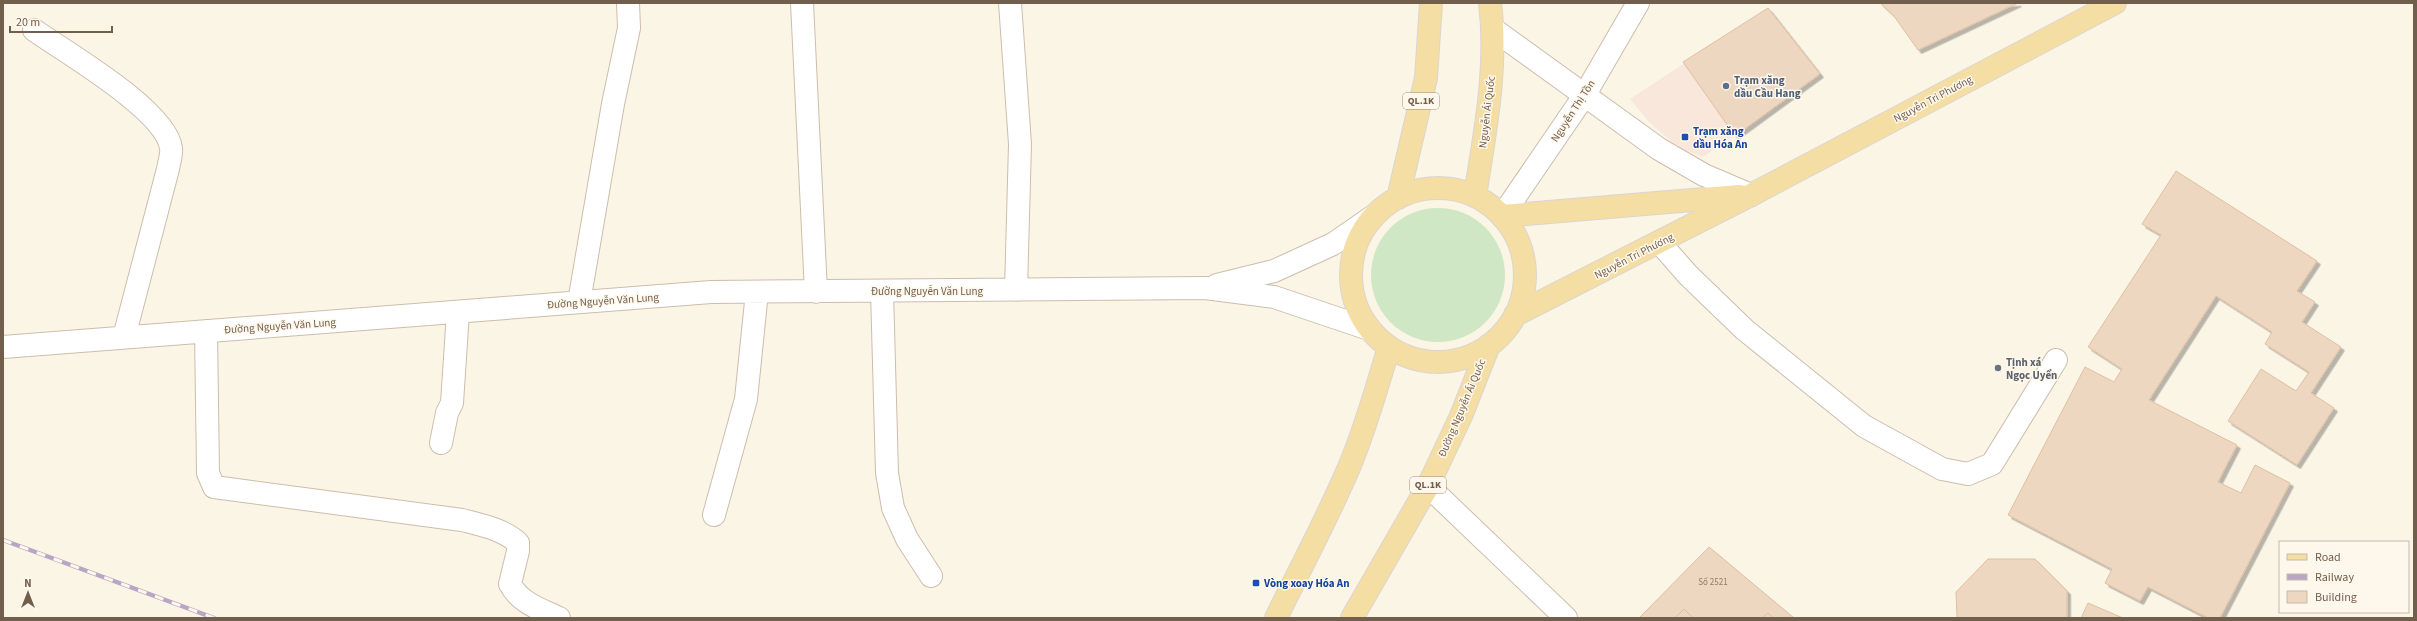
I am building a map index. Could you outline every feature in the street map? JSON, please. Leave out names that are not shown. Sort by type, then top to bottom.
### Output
[{"type":"main road","name":"QL.1K","points":[[1398,198],[1426,78],[1431,3]]},
{"type":"main road","name":"Nguyễn Ái Quốc","points":[[1475,196],[1491,94],[1493,29],[1490,3]]},
{"type":"main road","name":"Nguyễn Tri Phương","points":[[1515,315],[1660,243],[2115,3]]},
{"type":"main road","points":[[1423,189],[1449,189],[1475,196],[1502,216],[1520,247],[1525,281],[1515,315],[1505,332],[1489,345],[1463,357],[1450,361],[1428,362],[1408,356],[1389,347],[1369,330],[1354,303],[1350,273],[1356,243],[1372,217],[1398,198],[1423,189]]},
{"type":"main road","name":"Nguyễn Tri Phương","points":[[1502,216],[1751,195]]},
{"type":"main road","name":"Đường Nguyễn Ái Quốc","points":[[1352,618],[1428,486],[1461,416],[1489,345]]},
{"type":"main road","points":[[1276,618],[1328,515],[1350,465],[1367,420],[1389,347]]},
{"type":"street","points":[[579,302],[613,104],[629,28],[628,3]]},
{"type":"street","points":[[802,3],[816,292]]},
{"type":"street","points":[[1010,3],[1020,144],[1016,290]]},
{"type":"street","name":"Nguyễn Thị Tồn","points":[[1502,216],[1584,96],[1638,3]]},
{"type":"street","points":[[1493,29],[1584,96],[1660,149],[1704,175],[1751,195]]},
{"type":"street","points":[[34,30],[120,89],[160,124],[171,148],[168,169],[124,337]]},
{"type":"street","name":"Đường Nguyễn Văn Lung","points":[[1205,288],[1274,271],[1333,244],[1372,217]]},
{"type":"street","points":[[1660,243],[1688,275],[1745,330],[1864,426],[1942,469],[1968,474],[1992,464],[2056,360]]},
{"type":"street","name":"Đường Nguyễn Văn Lung","points":[[3,346],[711,292],[1205,288],[1274,297],[1369,330]]},
{"type":"street","points":[[882,291],[887,473],[893,508],[907,539],[931,576]]},
{"type":"street","points":[[714,515],[746,399],[757,292]]},
{"type":"street","points":[[441,443],[447,413],[452,403],[458,312]]},
{"type":"street","points":[[206,331],[208,473],[214,487],[462,520],[497,530],[512,537],[518,543],[518,551],[510,584],[515,594],[526,603],[559,618]]},
{"type":"street","points":[[1428,486],[1566,618]]},
{"type":"shaded area","name":"Trạm xăng dầu Cầu Hang","points":[[1768,8],[1820,74],[1703,157],[1687,151],[1672,142],[1649,122],[1630,99]]},
{"type":"green space","points":[[1445,208],[1470,216],[1490,233],[1500,249],[1504,262],[1504,288],[1500,301],[1494,312],[1480,327],[1464,337],[1451,341],[1431,342],[1406,334],[1386,317],[1376,301],[1372,288],[1371,268],[1379,243],[1396,223],[1412,213],[1425,209]]},
{"type":"building","points":[[1880,3],[2018,3],[1918,50],[1894,16]]},
{"type":"building","name":"Trạm xăng dầu Cầu Hang","points":[[1768,8],[1820,74],[1735,136],[1683,62]]},
{"type":"building","points":[[2176,171],[2317,261],[2297,291],[2315,302],[2302,322],[2341,347],[2311,393],[2334,408],[2297,465],[2228,421],[2261,369],[2296,391],[2309,372],[2265,344],[2272,332],[2216,296],[2149,400],[2237,445],[2218,482],[2241,493],[2255,465],[2290,483],[2220,618],[2208,618],[2148,587],[2140,601],[2105,583],[2112,569],[2008,515],[2085,367],[2114,382],[2122,369],[2088,347],[2161,235],[2142,224]]},
{"type":"building","points":[[1709,547],[1794,618],[1639,618]]},
{"type":"building","points":[[1988,559],[2035,559],[2067,591],[2067,618],[1957,618],[1956,592]]},
{"type":"building","points":[[2088,603],[2123,618],[2081,618]]},
{"type":"building","points":[[1684,609],[1693,618],[1675,618]]},
{"type":"building","points":[[1768,613],[1773,618],[1762,618]]},
{"type":"railway","points":[[3,540],[214,618]]},
{"type":"place","name":"Trạm xăng dầu Cầu Hang","points":[[1726,86]]},
{"type":"place","name":"Trạm xăng dầu Hóa An","points":[[1685,137]]},
{"type":"place","name":"Tịnh xá Ngọc Uyển","points":[[1998,368]]},
{"type":"place","name":"Vòng xoay Hóa An","points":[[1256,583]]}]
